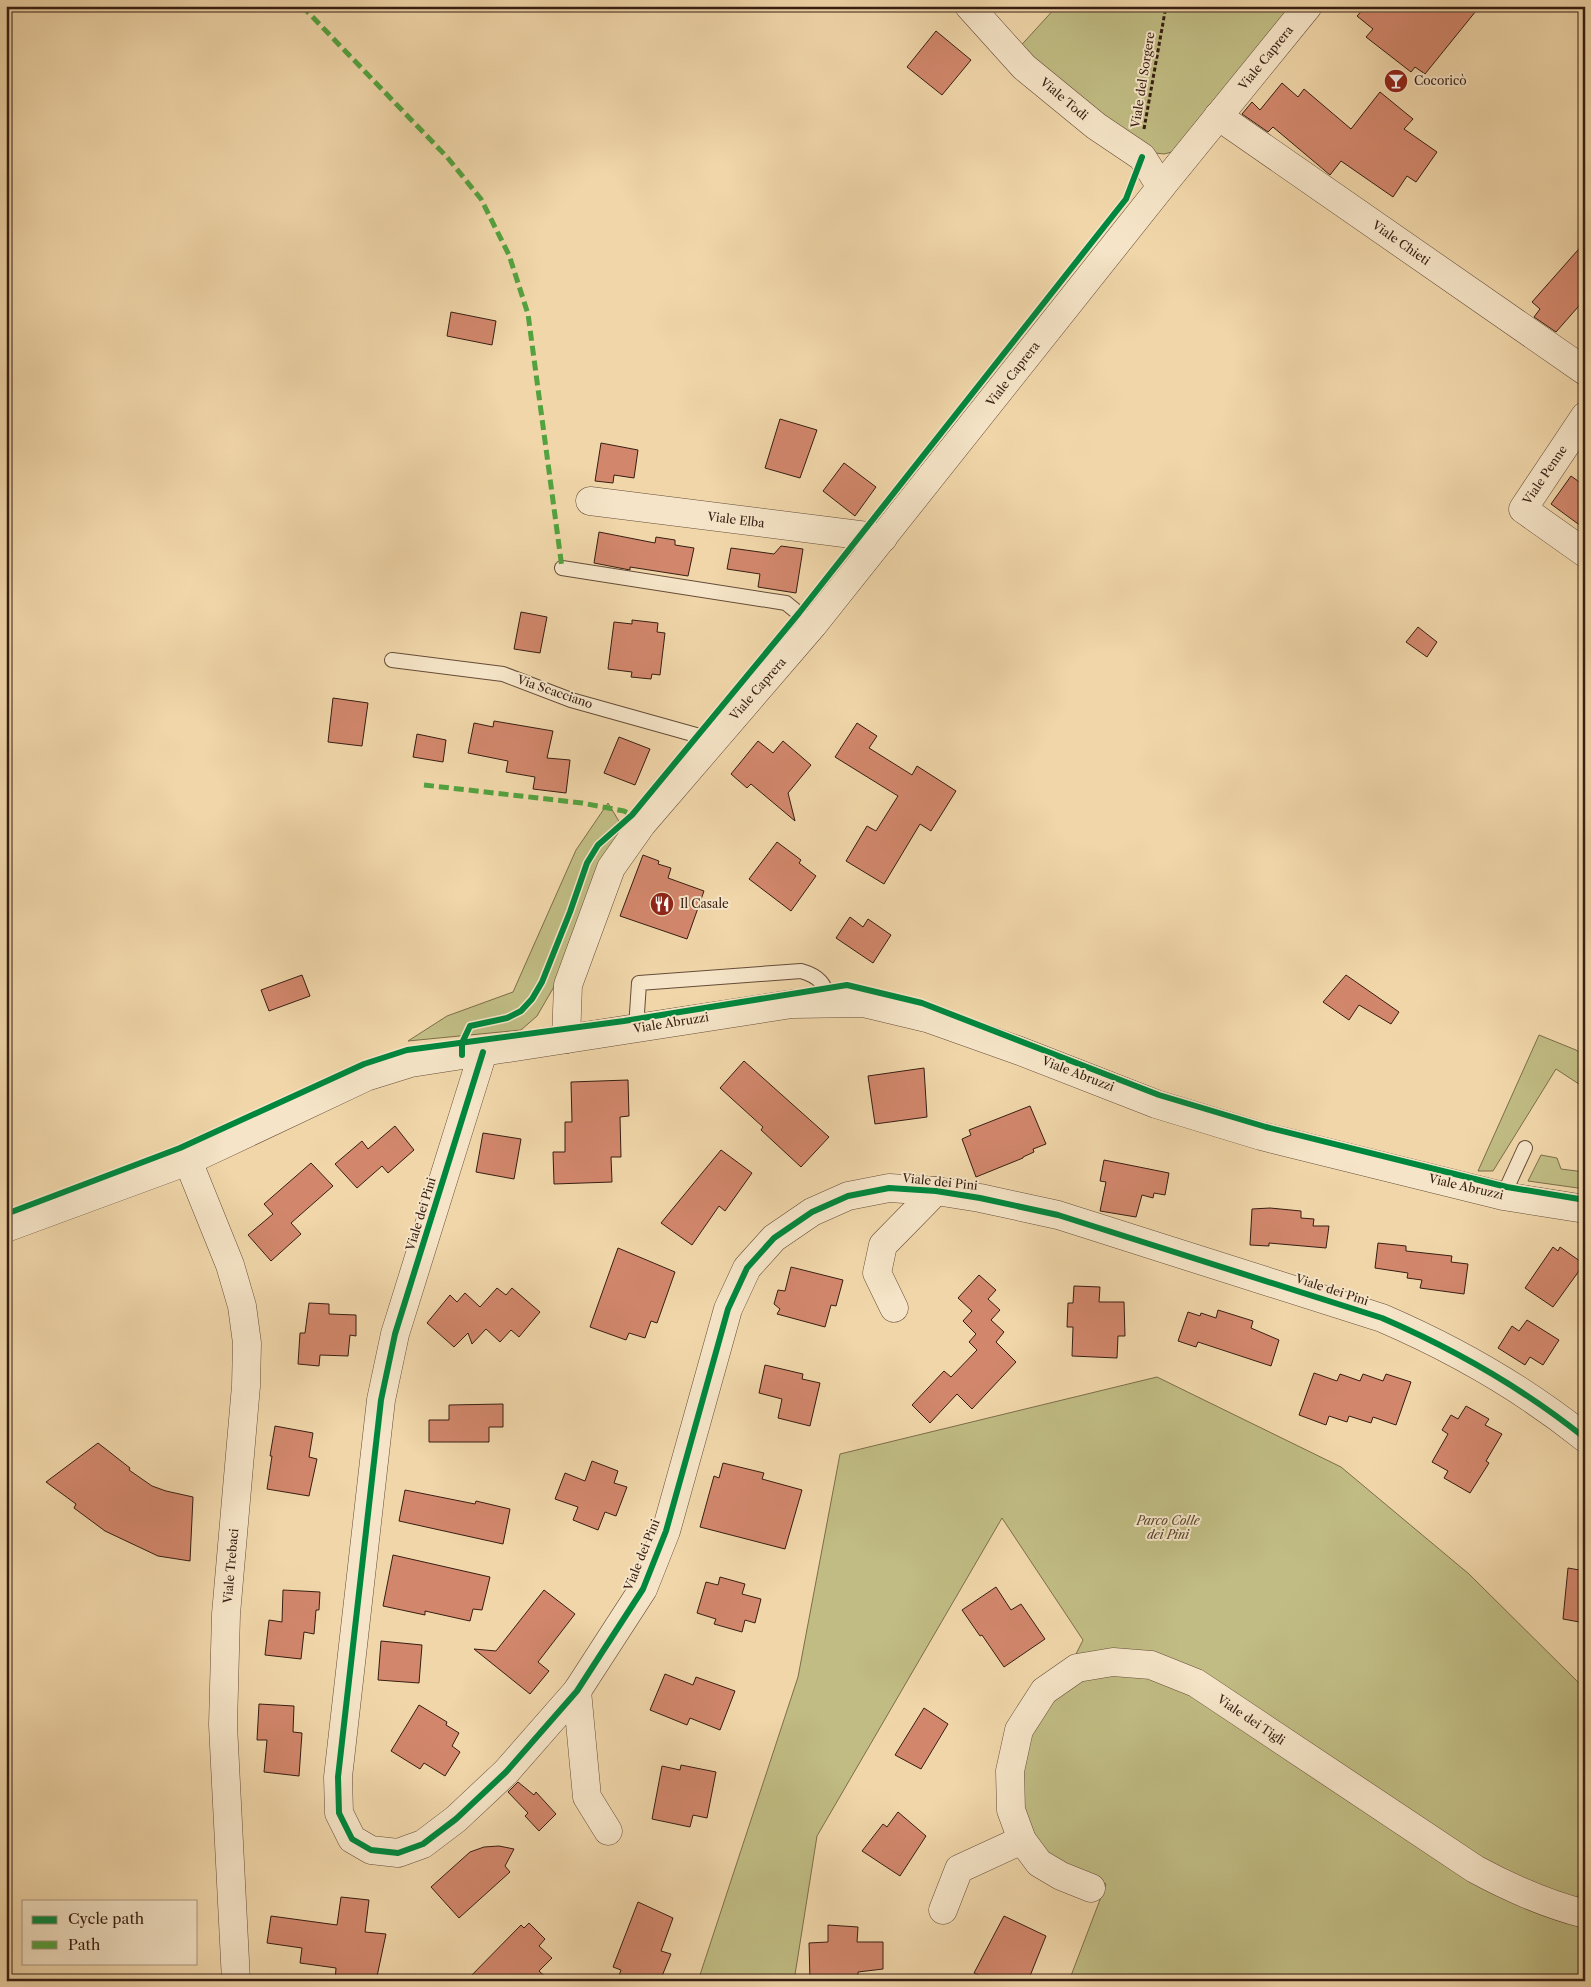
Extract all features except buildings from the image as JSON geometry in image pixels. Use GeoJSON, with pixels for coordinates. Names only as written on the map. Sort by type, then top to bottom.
{"type":"FeatureCollection","features":[{"type":"Feature","properties":{"kind":"street","name":"Viale Todi"},"geometry":{"type":"LineString","coordinates":[[969,6],[1024,67],[1096,126],[1142,157],[1161,187]]}},
{"type":"Feature","properties":{"kind":"street","name":"Viale Caprera"},"geometry":{"type":"LineString","coordinates":[[566,1039],[568,985],[611,868],[637,819],[714,740],[813,625],[1304,8]]}},
{"type":"Feature","properties":{"kind":"street","name":"Viale Chieti"},"geometry":{"type":"LineString","coordinates":[[1218,116],[1585,371]]}},
{"type":"Feature","properties":{"kind":"street","name":"Viale Penne"},"geometry":{"type":"LineString","coordinates":[[1585,416],[1523,509],[1585,552]]}},
{"type":"Feature","properties":{"kind":"street","name":"Viale Elba"},"geometry":{"type":"LineString","coordinates":[[590,501],[883,538]]}},
{"type":"Feature","properties":{"kind":"street","name":"Viale Abruzzi"},"geometry":{"type":"LineString","coordinates":[[6,1228],[188,1161],[366,1077],[411,1063],[792,1004],[863,1003],[930,1019],[1020,1051],[1156,1104],[1242,1131],[1503,1196],[1585,1209]]}},
{"type":"Feature","properties":{"kind":"street","name":"Viale dei Pini"},"geometry":{"type":"LineString","coordinates":[[483,1052],[395,1334],[381,1400],[338,1777],[340,1813],[352,1840],[371,1850],[398,1853],[423,1844],[456,1819],[506,1772],[577,1691],[643,1589],[650,1573],[666,1531],[728,1309],[747,1268],[774,1238],[812,1212],[848,1196],[889,1188],[936,1192],[980,1198],[1058,1215],[1382,1318],[1432,1340],[1482,1369],[1560,1419],[1585,1438]]}},
{"type":"Feature","properties":{"kind":"street","name":"Viale Trebaci"},"geometry":{"type":"LineString","coordinates":[[188,1161],[230,1265],[242,1306],[247,1343],[246,1386],[226,1614],[222,1725],[236,1981]]}},
{"type":"Feature","properties":{"kind":"street","name":"Viale dei Pini"},"geometry":{"type":"LineString","coordinates":[[894,1308],[877,1273],[883,1245],[936,1192]]}},
{"type":"Feature","properties":{"kind":"street","name":"Viale dei Tigli"},"geometry":{"type":"LineString","coordinates":[[1091,1888],[1061,1876],[1039,1863],[1022,1840],[1011,1810],[1010,1771],[1019,1730],[1044,1691],[1077,1668],[1113,1662],[1151,1666],[1196,1683],[1475,1869],[1514,1890],[1560,1908],[1585,1914]]}},
{"type":"Feature","properties":{"kind":"street"},"geometry":{"type":"LineString","coordinates":[[577,1691],[587,1797],[608,1831]]}},
{"type":"Feature","properties":{"kind":"street"},"geometry":{"type":"LineString","coordinates":[[943,1910],[959,1869],[1022,1840]]}},
{"type":"Feature","properties":{"kind":"lane"},"geometry":{"type":"LineString","coordinates":[[562,568],[786,603],[813,625]]}},
{"type":"Feature","properties":{"kind":"lane","name":"Via Scacciano"},"geometry":{"type":"LineString","coordinates":[[392,660],[503,674],[571,700],[714,740]]}},
{"type":"Feature","properties":{"kind":"lane"},"geometry":{"type":"LineString","coordinates":[[636,1028],[639,983],[801,971],[812,974],[822,981],[832,1004]]}},
{"type":"Feature","properties":{"kind":"lane"},"geometry":{"type":"LineString","coordinates":[[1503,1196],[1525,1148]]}},
{"type":"Feature","properties":{"kind":"green space"},"geometry":{"type":"Polygon","coordinates":[[[1057,6],[1294,6],[1172,152],[1164,154],[1155,153],[1015,52],[1057,6]]]}},
{"type":"Feature","properties":{"kind":"green space"},"geometry":{"type":"Polygon","coordinates":[[[608,803],[623,828],[555,985],[537,1016],[521,1030],[408,1041],[447,1016],[513,992],[576,850],[608,803]]]}},
{"type":"Feature","properties":{"kind":"green space"},"geometry":{"type":"Polygon","coordinates":[[[1539,1035],[1576,1050],[1585,1056],[1585,1088],[1556,1069],[1493,1171],[1478,1171],[1539,1035]]]}},
{"type":"Feature","properties":{"kind":"green space"},"geometry":{"type":"Polygon","coordinates":[[[1541,1155],[1557,1158],[1561,1169],[1585,1172],[1585,1189],[1528,1181],[1541,1155]]]}},
{"type":"Feature","properties":{"kind":"green space","name":"Parco Colle dei Pini"},"geometry":{"type":"Polygon","coordinates":[[[1157,1377],[1341,1467],[1469,1574],[1585,1689],[1585,1883],[1577,1898],[1518,1882],[1200,1676],[1073,1660],[1083,1640],[1002,1518],[817,1836],[794,1981],[698,1981],[798,1677],[840,1454],[1157,1377]]]}},
{"type":"Feature","properties":{"kind":"green space"},"geometry":{"type":"Polygon","coordinates":[[[1114,1672],[1148,1676],[1191,1693],[1585,1926],[1585,1981],[1069,1981],[1106,1884],[1046,1855],[1032,1835],[1022,1808],[1020,1772],[1028,1734],[1052,1698],[1081,1678],[1114,1672]]]}},
{"type":"Feature","properties":{"kind":"marked path"},"geometry":{"type":"LineString","coordinates":[[302,6],[447,157],[481,199],[509,255],[528,314],[562,568]]}},
{"type":"Feature","properties":{"kind":"marked path"},"geometry":{"type":"LineString","coordinates":[[424,785],[582,803],[624,811],[632,815]]}},
{"type":"Feature","properties":{"kind":"cycle path"},"geometry":{"type":"LineString","coordinates":[[462,1055],[462,1043],[470,1026],[507,1018],[521,1011],[532,999],[542,982],[587,863],[598,845],[632,815],[799,613],[1126,199],[1142,157]]}},
{"type":"Feature","properties":{"kind":"cycle path"},"geometry":{"type":"LineString","coordinates":[[6,1214],[180,1148],[364,1064],[407,1050],[624,1021],[847,985],[922,1003],[1159,1095],[1266,1127],[1507,1187],[1585,1200]]}},
{"type":"Feature","properties":{"kind":"cycle path"},"geometry":{"type":"LineString","coordinates":[[483,1052],[395,1334],[381,1400],[338,1777],[339,1813],[352,1839],[371,1850],[398,1853],[423,1844],[456,1819],[506,1772],[577,1691],[643,1589],[666,1531],[728,1309],[747,1268],[774,1238],[812,1212],[848,1196],[889,1188],[936,1191],[980,1198],[1058,1215],[1382,1318],[1436,1343],[1488,1371],[1538,1403],[1585,1438]]}},
{"type":"Feature","properties":{"kind":"place","name":"Cocoricò"},"geometry":{"type":"Point","coordinates":[1396,81]}},
{"type":"Feature","properties":{"kind":"place","name":"Il Casale"},"geometry":{"type":"Point","coordinates":[662,904]}}]}
